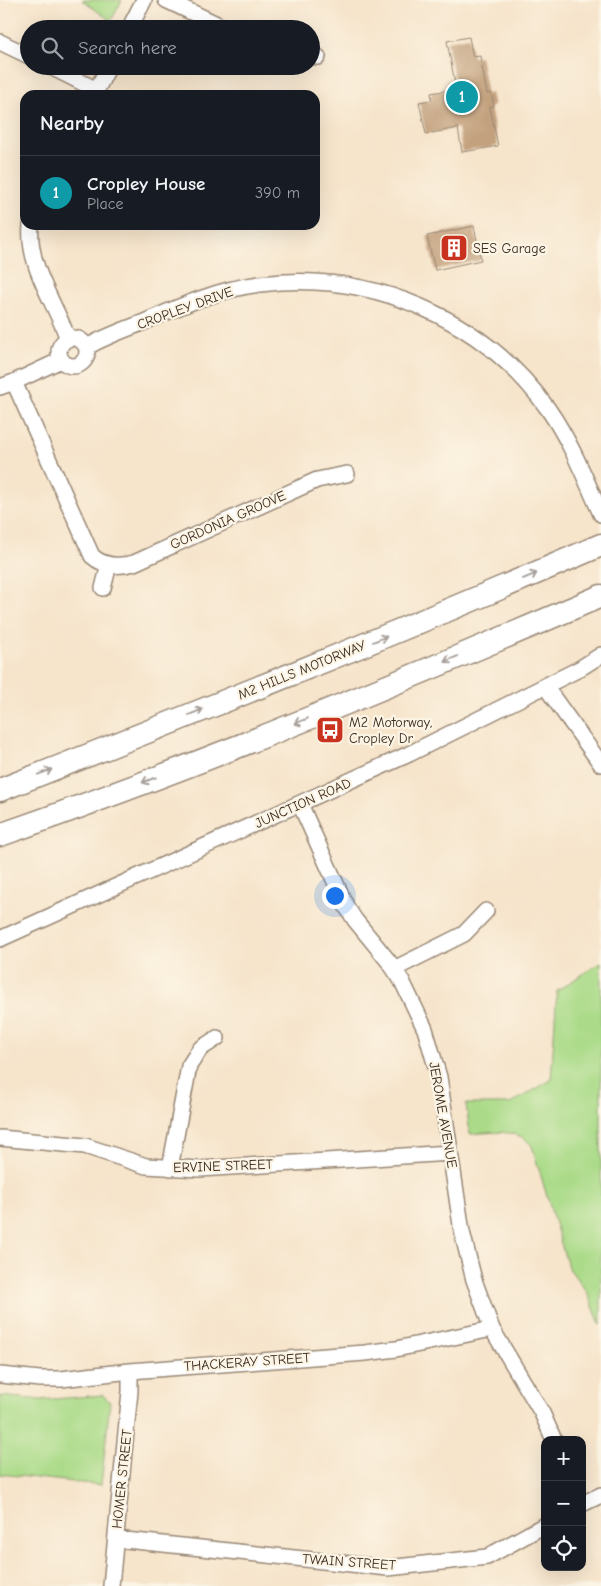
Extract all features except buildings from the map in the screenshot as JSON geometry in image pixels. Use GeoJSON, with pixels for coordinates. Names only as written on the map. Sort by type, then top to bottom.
{"type":"FeatureCollection","features":[{"type":"Feature","properties":{"kind":"highway","name":"M2 HILLS MOTORWAY"},"geometry":{"type":"LineString","coordinates":[[0,790],[459,607],[601,545]]}},
{"type":"Feature","properties":{"kind":"highway"},"geometry":{"type":"LineString","coordinates":[[0,834],[63,813],[311,717],[601,596]]}},
{"type":"Feature","properties":{"kind":"street"},"geometry":{"type":"LineString","coordinates":[[134,20],[144,0]]}},
{"type":"Feature","properties":{"kind":"street"},"geometry":{"type":"LineString","coordinates":[[166,0],[208,20]]}},
{"type":"Feature","properties":{"kind":"street"},"geometry":{"type":"LineString","coordinates":[[0,42],[20,52]]}},
{"type":"Feature","properties":{"kind":"street"},"geometry":{"type":"LineString","coordinates":[[65,75],[92,90]]}},
{"type":"Feature","properties":{"kind":"street"},"geometry":{"type":"LineString","coordinates":[[97,90],[104,75]]}},
{"type":"Feature","properties":{"kind":"street"},"geometry":{"type":"LineString","coordinates":[[31,230],[30,240],[33,256],[39,274],[68,339]]}},
{"type":"Feature","properties":{"kind":"street","name":"CROPLEY DRIVE"},"geometry":{"type":"LineString","coordinates":[[87,347],[204,298],[259,284],[312,282],[341,284],[390,295],[415,304],[458,325],[501,356],[548,410],[568,442],[601,513]]}},
{"type":"Feature","properties":{"kind":"street"},"geometry":{"type":"LineString","coordinates":[[76,338],[87,347],[87,356],[82,364],[73,366],[61,360],[60,346],[68,339],[76,338]]}},
{"type":"Feature","properties":{"kind":"street"},"geometry":{"type":"LineString","coordinates":[[61,360],[7,384],[92,556],[98,561],[109,565],[103,588]]}},
{"type":"Feature","properties":{"kind":"street","name":"GORDONIA GROOVE"},"geometry":{"type":"LineString","coordinates":[[109,565],[123,566],[134,563],[317,480],[347,474]]}},
{"type":"Feature","properties":{"kind":"street","name":"JUNCTION ROAD"},"geometry":{"type":"LineString","coordinates":[[0,939],[426,746],[579,670],[601,655]]}},
{"type":"Feature","properties":{"kind":"street"},"geometry":{"type":"LineString","coordinates":[[545,686],[601,764]]}},
{"type":"Feature","properties":{"kind":"street","name":"JEROME AVENUE"},"geometry":{"type":"LineString","coordinates":[[300,804],[348,910],[394,969],[413,1001],[430,1043],[438,1077],[467,1253],[492,1329],[542,1414],[552,1436]]}},
{"type":"Feature","properties":{"kind":"street"},"geometry":{"type":"LineString","coordinates":[[394,969],[464,934],[486,911]]}},
{"type":"Feature","properties":{"kind":"street"},"geometry":{"type":"LineString","coordinates":[[170,1168],[189,1066],[200,1049],[217,1038]]}},
{"type":"Feature","properties":{"kind":"street","name":"ERVINE STREET"},"geometry":{"type":"LineString","coordinates":[[0,1138],[85,1146],[137,1163],[170,1168],[200,1169],[450,1153]]}},
{"type":"Feature","properties":{"kind":"street","name":"THACKERAY STREET"},"geometry":{"type":"LineString","coordinates":[[0,1375],[40,1380],[373,1352],[492,1329]]}},
{"type":"Feature","properties":{"kind":"street","name":"HOMER STREET"},"geometry":{"type":"LineString","coordinates":[[111,1586],[130,1391],[130,1371]]}},
{"type":"Feature","properties":{"kind":"street"},"geometry":{"type":"LineString","coordinates":[[586,1501],[601,1495]]}},
{"type":"Feature","properties":{"kind":"street","name":"TWAIN STREET"},"geometry":{"type":"LineString","coordinates":[[116,1539],[388,1568],[487,1557],[543,1526]]}},
{"type":"Feature","properties":{"kind":"green space"},"geometry":{"type":"Polygon","coordinates":[[[82,0],[122,0],[112,20],[82,0]]]}},
{"type":"Feature","properties":{"kind":"green space"},"geometry":{"type":"Polygon","coordinates":[[[601,962],[601,1326],[587,1292],[568,1267],[532,1146],[519,1136],[504,1132],[470,1134],[466,1104],[510,1104],[551,1080],[557,991],[601,962]]]}},
{"type":"Feature","properties":{"kind":"green space"},"geometry":{"type":"Polygon","coordinates":[[[103,1395],[110,1402],[101,1485],[0,1474],[0,1396],[41,1400],[103,1395]]]}},
{"type":"Feature","properties":{"kind":"place","name":"Cropley House"},"geometry":{"type":"Point","coordinates":[462,97]}},
{"type":"Feature","properties":{"kind":"place","name":"SES Garage"},"geometry":{"type":"Point","coordinates":[454,248]}},
{"type":"Feature","properties":{"kind":"place","name":"M2 Motorway, Cropley Dr"},"geometry":{"type":"Point","coordinates":[330,730]}}]}
